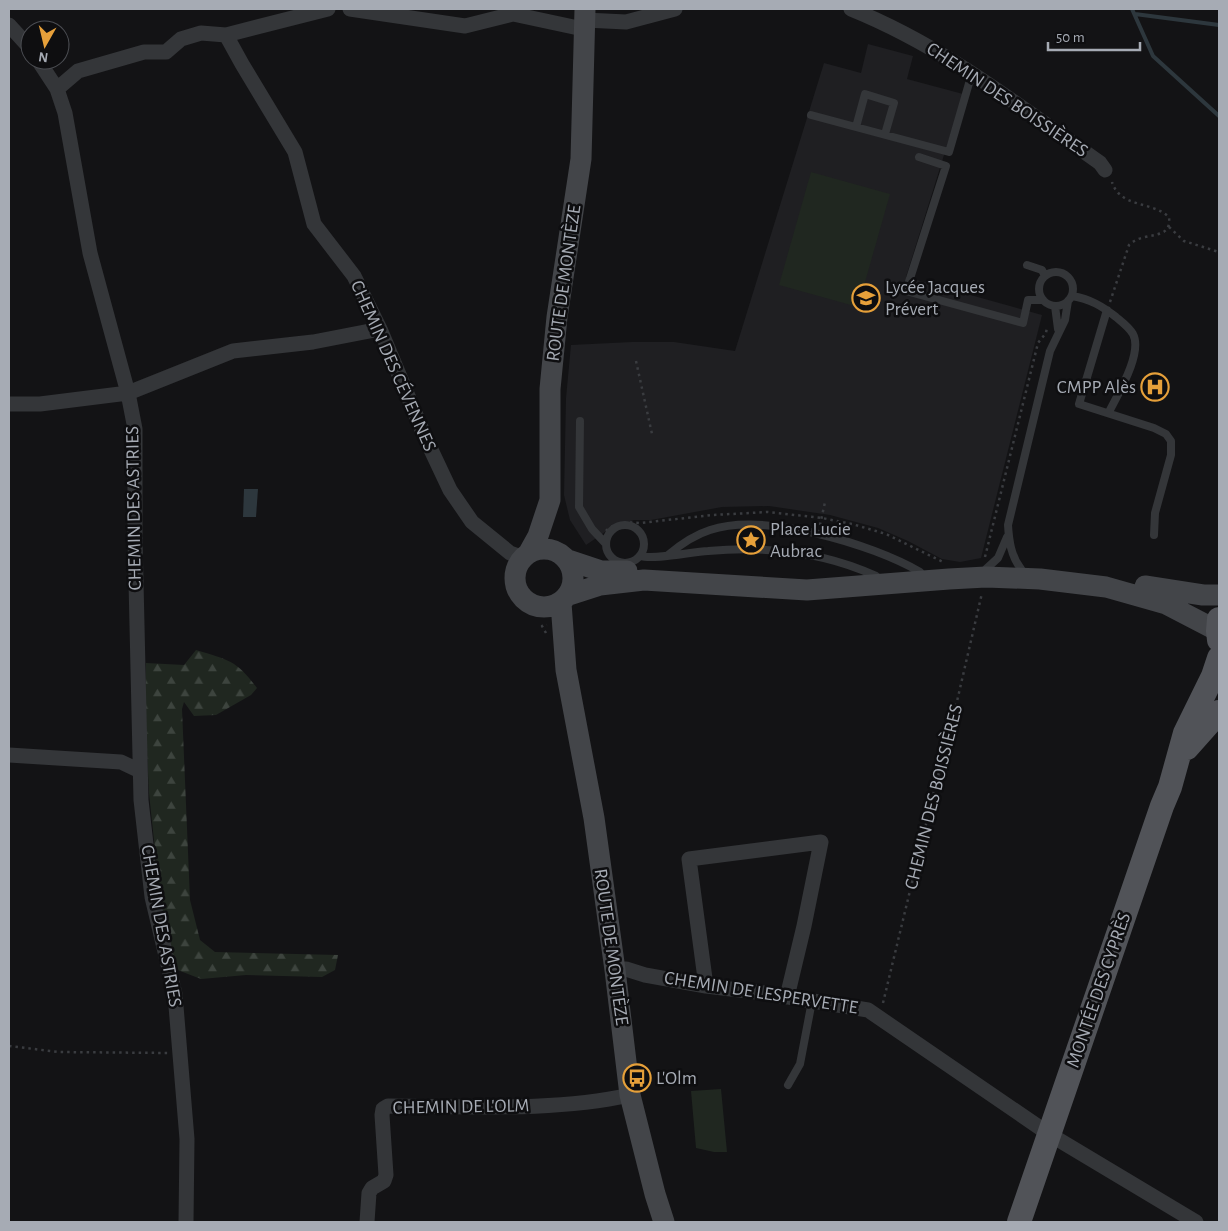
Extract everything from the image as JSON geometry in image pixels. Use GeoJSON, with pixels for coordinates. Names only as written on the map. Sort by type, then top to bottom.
{"type":"FeatureCollection","features":[{"type":"Feature","properties":{"kind":"main road","name":"MONTÉE DES CYPRÈS"},"geometry":{"type":"LineString","coordinates":[[1019,1222],[1180,757],[1185,733],[1214,676],[1219,658]]}},
{"type":"Feature","properties":{"kind":"main road","name":"MONTÉE DES CYPRÈS"},"geometry":{"type":"LineString","coordinates":[[1180,757],[1219,712]]}},
{"type":"Feature","properties":{"kind":"street"},"geometry":{"type":"LineString","coordinates":[[57,89],[78,71],[144,52],[166,52],[181,39],[201,33],[226,35],[328,9]]}},
{"type":"Feature","properties":{"kind":"street"},"geometry":{"type":"LineString","coordinates":[[350,9],[465,26],[513,14],[626,22],[675,9]]}},
{"type":"Feature","properties":{"kind":"street","name":"CHEMIN DES BOISSIÈRES"},"geometry":{"type":"LineString","coordinates":[[851,9],[927,45],[972,73],[1100,163],[1105,170]]}},
{"type":"Feature","properties":{"kind":"street","name":"ROUTE DE MONTÈZE"},"geometry":{"type":"LineString","coordinates":[[520,558],[538,536],[550,500],[550,389],[557,316],[580,159],[585,19]]}},
{"type":"Feature","properties":{"kind":"street"},"geometry":{"type":"LineString","coordinates":[[9,25],[20,37]]}},
{"type":"Feature","properties":{"kind":"street","name":"CHEMIN DES CÉVENNES"},"geometry":{"type":"LineString","coordinates":[[226,35],[295,152],[314,224],[354,276],[380,329],[450,490],[472,522],[520,558]]}},
{"type":"Feature","properties":{"kind":"street","name":"CHEMIN DES ASTRIES"},"geometry":{"type":"LineString","coordinates":[[45,70],[57,89],[65,113],[90,253],[128,393],[135,429],[135,548],[141,800],[152,897],[175,994],[187,1139],[186,1222]]}},
{"type":"Feature","properties":{"kind":"street"},"geometry":{"type":"LineString","coordinates":[[9,404],[40,404],[128,393],[233,351],[313,342],[380,329]]}},
{"type":"Feature","properties":{"kind":"street"},"geometry":{"type":"LineString","coordinates":[[550,500],[563,557],[572,568],[574,577],[573,586],[565,599]]}},
{"type":"Feature","properties":{"kind":"street"},"geometry":{"type":"LineString","coordinates":[[1219,595],[1203,595],[1107,579],[1021,569],[985,569],[920,572],[809,579],[760,579],[681,574],[609,567],[563,557],[543,549],[520,558],[515,578],[516,588],[529,604],[546,608],[600,585],[644,580],[807,590],[930,580],[985,569],[1040,579],[1106,587],[1166,604],[1219,630]]}},
{"type":"Feature","properties":{"kind":"street","name":"ROUTE DE MONTÈZE"},"geometry":{"type":"LineString","coordinates":[[565,599],[566,670],[594,818],[630,1095],[664,1222]]}},
{"type":"Feature","properties":{"kind":"street","name":"ROUTE DE MONTÈZE"},"geometry":{"type":"LineString","coordinates":[[539,607],[566,670]]}},
{"type":"Feature","properties":{"kind":"street"},"geometry":{"type":"LineString","coordinates":[[9,755],[121,762],[140,770]]}},
{"type":"Feature","properties":{"kind":"street"},"geometry":{"type":"LineString","coordinates":[[706,986],[689,859],[821,842],[787,997]]}},
{"type":"Feature","properties":{"kind":"street","name":"CHEMIN DE LESPERVETTE"},"geometry":{"type":"LineString","coordinates":[[615,970],[626,969],[645,975],[706,986],[868,1010],[1049,1134],[1196,1222]]}},
{"type":"Feature","properties":{"kind":"street","name":"CHEMIN DE L'OLM"},"geometry":{"type":"LineString","coordinates":[[366,1222],[369,1193],[372,1188],[384,1181],[386,1175],[382,1115],[383,1109],[388,1106],[536,1106],[630,1095]]}},
{"type":"Feature","properties":{"kind":"lane"},"geometry":{"type":"LineString","coordinates":[[811,115],[949,152],[972,73]]}},
{"type":"Feature","properties":{"kind":"lane"},"geometry":{"type":"LineString","coordinates":[[856,127],[865,94],[894,103],[885,134]]}},
{"type":"Feature","properties":{"kind":"lane"},"geometry":{"type":"LineString","coordinates":[[919,157],[946,166],[906,291],[1023,322],[1028,300],[1043,300]]}},
{"type":"Feature","properties":{"kind":"lane"},"geometry":{"type":"LineString","coordinates":[[1027,265],[1042,270],[1045,276]]}},
{"type":"Feature","properties":{"kind":"lane"},"geometry":{"type":"LineString","coordinates":[[1021,569],[1010,547],[1008,525],[1050,351],[1058,331],[1065,320],[1070,299],[1073,285],[1066,275],[1055,272],[1045,276],[1039,285],[1040,295],[1050,306],[1060,306],[1070,299],[1093,301],[1107,310],[1130,330],[1135,340],[1136,348],[1131,363],[1109,412]]}},
{"type":"Feature","properties":{"kind":"lane"},"geometry":{"type":"LineString","coordinates":[[1055,306],[1058,331]]}},
{"type":"Feature","properties":{"kind":"lane"},"geometry":{"type":"LineString","coordinates":[[1107,310],[1078,404],[1109,412],[1154,428],[1166,434],[1171,441],[1171,455],[1155,513],[1154,535]]}},
{"type":"Feature","properties":{"kind":"lane"},"geometry":{"type":"LineString","coordinates":[[580,421],[578,451],[579,507],[592,530],[606,544],[609,555],[609,567],[630,563],[640,556],[644,544],[643,537],[639,531],[628,525],[615,528],[610,532],[606,544]]}},
{"type":"Feature","properties":{"kind":"lane"},"geometry":{"type":"LineString","coordinates":[[668,555],[693,536],[712,529],[754,525],[780,527],[836,538],[864,546],[920,572]]}},
{"type":"Feature","properties":{"kind":"lane"},"geometry":{"type":"LineString","coordinates":[[985,569],[1002,553],[1008,532]]}},
{"type":"Feature","properties":{"kind":"lane"},"geometry":{"type":"LineString","coordinates":[[640,556],[648,558],[744,548],[784,550],[856,566],[876,576]]}},
{"type":"Feature","properties":{"kind":"lane"},"geometry":{"type":"LineString","coordinates":[[788,1085],[800,1064],[812,1001]]}},
{"type":"Feature","properties":{"kind":"path"},"geometry":{"type":"LineString","coordinates":[[1105,170],[1110,176],[1118,194],[1125,199],[1170,217],[1169,227],[1164,233],[1142,237],[1129,246],[1107,310]]}},
{"type":"Feature","properties":{"kind":"path"},"geometry":{"type":"LineString","coordinates":[[1169,227],[1173,233],[1184,241],[1219,252]]}},
{"type":"Feature","properties":{"kind":"path","name":"CHEMIN DES BOISSIÈRES"},"geometry":{"type":"LineString","coordinates":[[878,1017],[892,971],[1038,343],[1046,333],[1048,325]]}},
{"type":"Feature","properties":{"kind":"path"},"geometry":{"type":"LineString","coordinates":[[636,361],[652,434]]}},
{"type":"Feature","properties":{"kind":"path"},"geometry":{"type":"LineString","coordinates":[[9,1046],[59,1052],[180,1053]]}},
{"type":"Feature","properties":{"kind":"shaded area","name":"Lycée Jacques Prévert"},"geometry":{"type":"Polygon","coordinates":[[[868,44],[913,56],[907,79],[963,94],[906,277],[1042,315],[981,558],[960,562],[942,559],[878,528],[830,515],[769,506],[722,507],[651,520],[634,520],[614,526],[586,545],[570,520],[564,495],[566,398],[571,345],[674,342],[735,351],[824,63],[861,73],[868,44]]]}},
{"type":"Feature","properties":{"kind":"shaded area"},"geometry":{"type":"Polygon","coordinates":[[[244,489],[258,489],[256,517],[243,517],[244,489]]]}},
{"type":"Feature","properties":{"kind":"green space"},"geometry":{"type":"Polygon","coordinates":[[[811,172],[890,194],[858,307],[779,285],[811,172]]]}},
{"type":"Feature","properties":{"kind":"green space"},"geometry":{"type":"Polygon","coordinates":[[[196,650],[231,662],[257,688],[251,695],[216,715],[194,716],[184,702],[182,709],[190,900],[200,940],[215,952],[338,955],[335,970],[322,977],[246,975],[201,979],[175,969],[160,897],[149,793],[145,708],[146,663],[184,665],[196,650]]]}},
{"type":"Feature","properties":{"kind":"green space"},"geometry":{"type":"Polygon","coordinates":[[[721,1089],[727,1152],[714,1152],[696,1148],[691,1091],[721,1089]]]}},
{"type":"Feature","properties":{"kind":"waterway"},"geometry":{"type":"LineString","coordinates":[[1132,9],[1153,56],[1219,116]]}},
{"type":"Feature","properties":{"kind":"waterway"},"geometry":{"type":"LineString","coordinates":[[1135,14],[1219,25]]}},
{"type":"Feature","properties":{"kind":"place","name":"Lycée Jacques Prévert"},"geometry":{"type":"Point","coordinates":[866,298]}},
{"type":"Feature","properties":{"kind":"place","name":"CMPP Alès"},"geometry":{"type":"Point","coordinates":[1155,387]}},
{"type":"Feature","properties":{"kind":"place","name":"Place Lucie Aubrac"},"geometry":{"type":"Point","coordinates":[751,540]}},
{"type":"Feature","properties":{"kind":"place","name":"L'Olm"},"geometry":{"type":"Point","coordinates":[637,1078]}}]}
